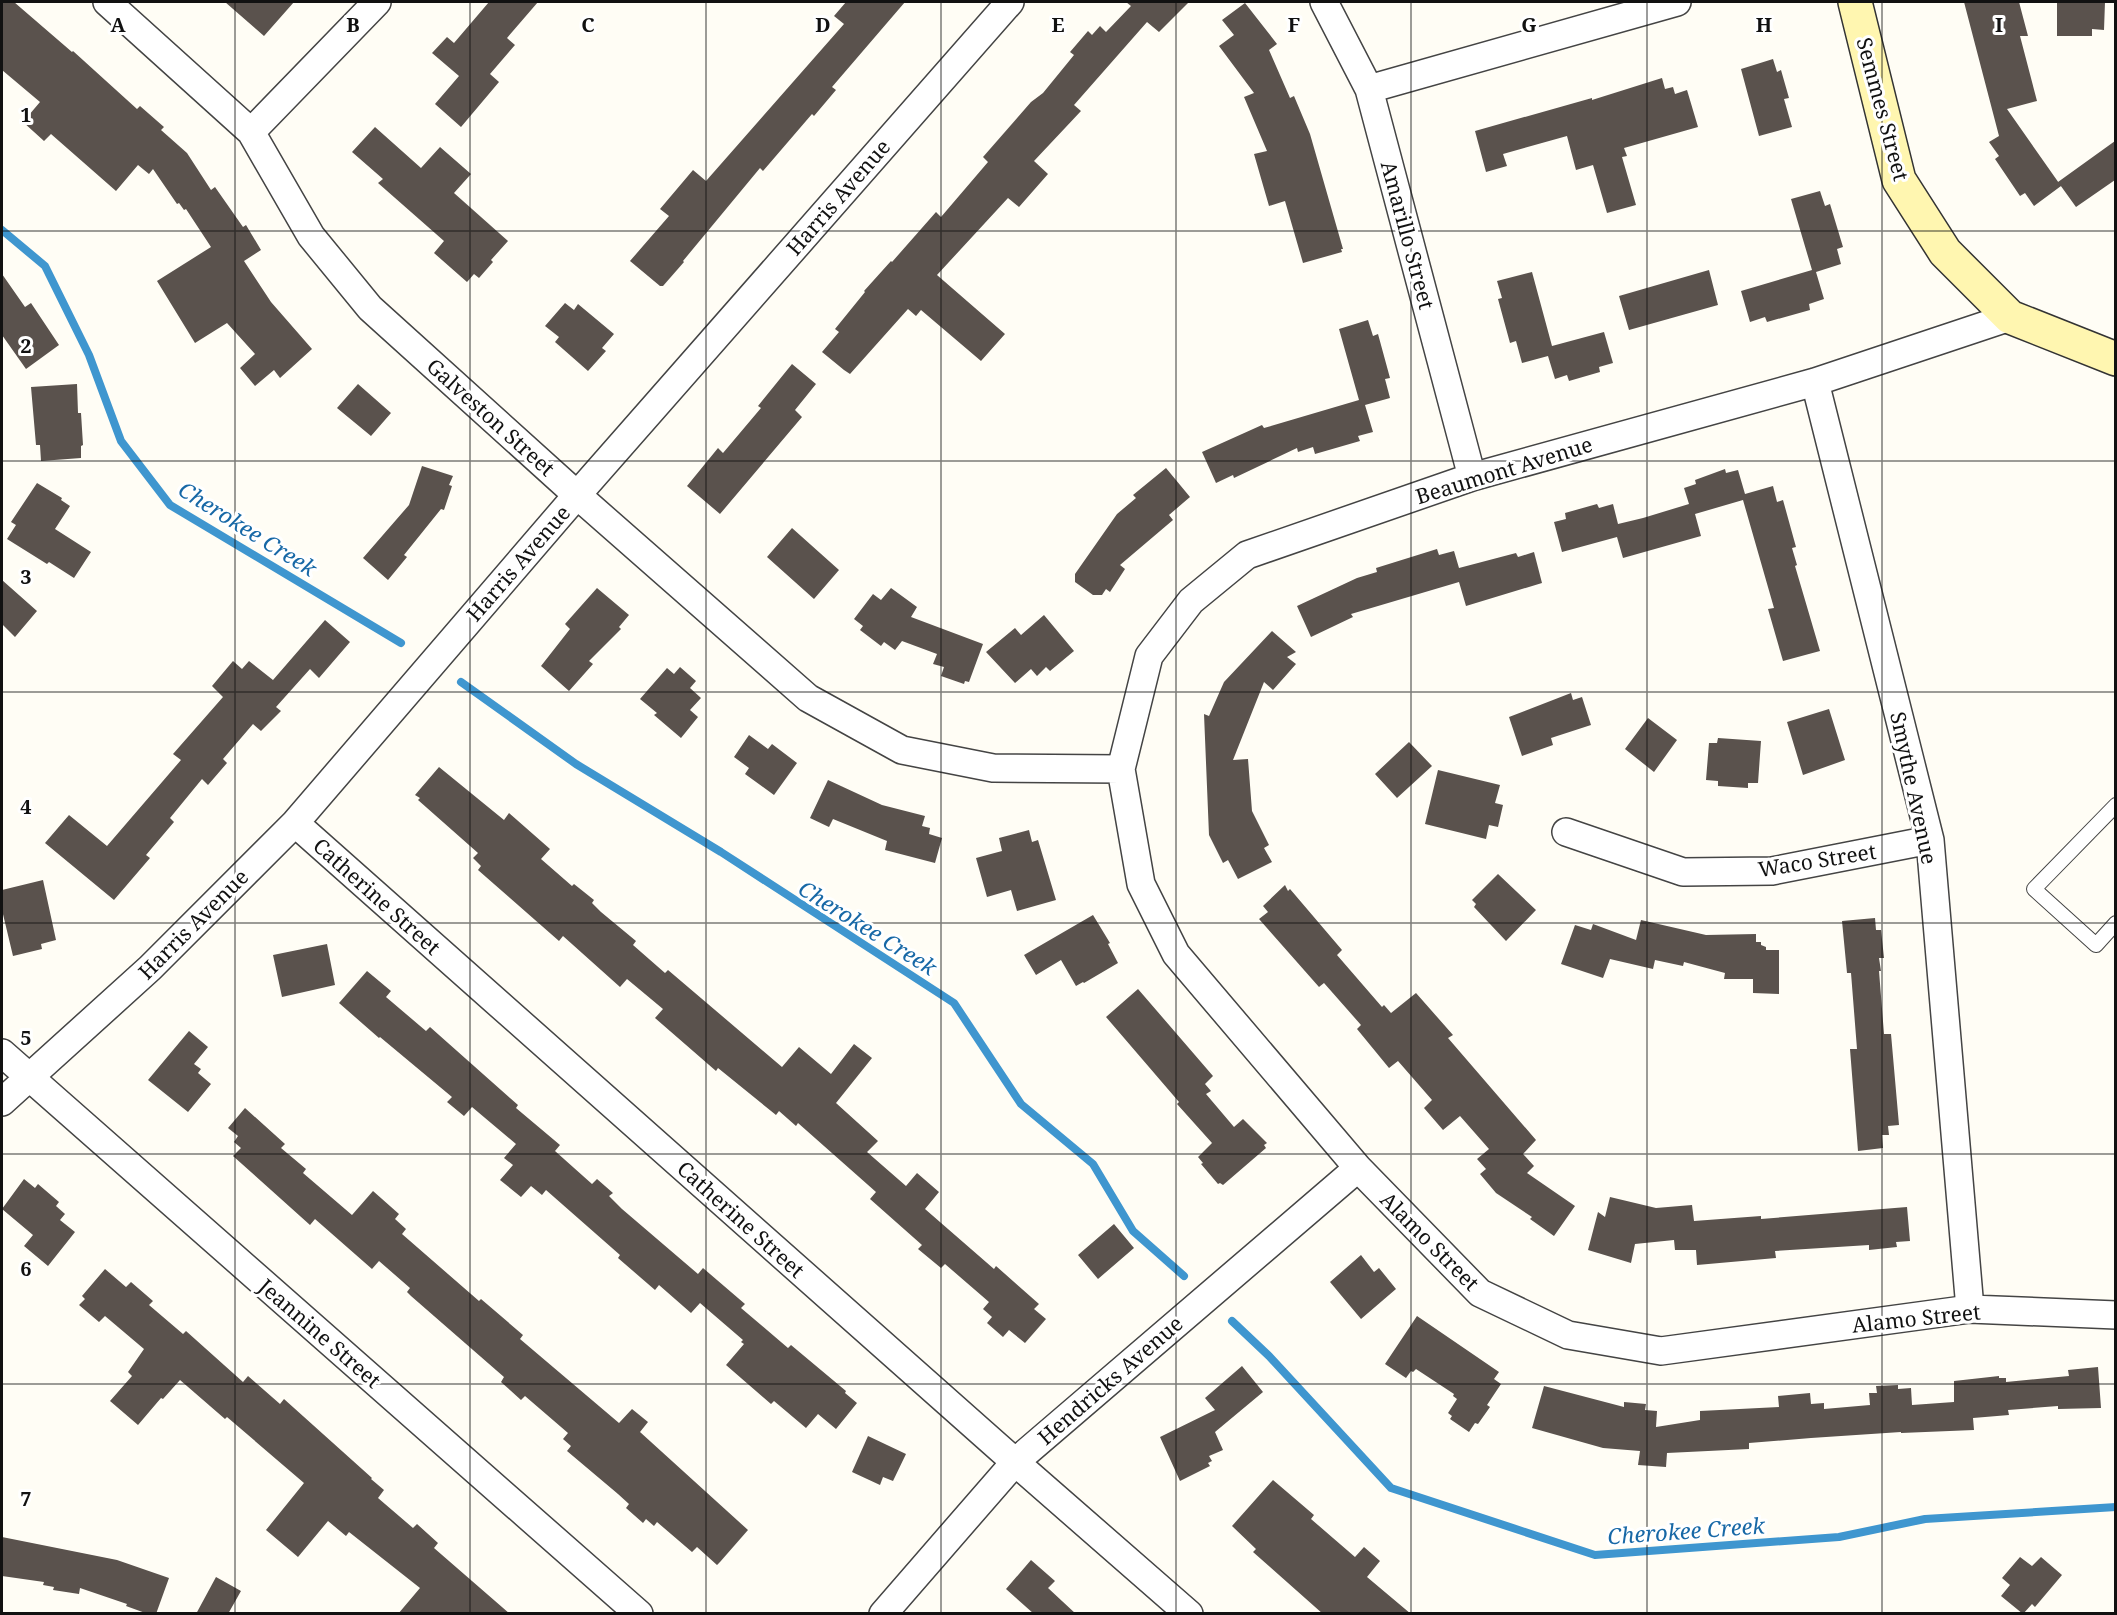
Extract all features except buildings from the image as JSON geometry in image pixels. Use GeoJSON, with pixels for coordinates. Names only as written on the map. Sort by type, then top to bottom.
{"type":"FeatureCollection","features":[{"type":"Feature","properties":{"kind":"main road","name":"Semmes Street"},"geometry":{"type":"LineString","coordinates":[[1855,2],[1899,180],[1945,252],[2010,317],[2115,359]]}},
{"type":"Feature","properties":{"kind":"street","name":"Galveston Street"},"geometry":{"type":"LineString","coordinates":[[107,2],[250,132],[311,236],[370,308],[577,495],[808,698],[902,750],[993,768],[1121,769]]}},
{"type":"Feature","properties":{"kind":"street"},"geometry":{"type":"LineString","coordinates":[[250,132],[377,2]]}},
{"type":"Feature","properties":{"kind":"street","name":"Harris Avenue"},"geometry":{"type":"LineString","coordinates":[[2,1101],[150,968],[295,823],[577,495],[1010,2]]}},
{"type":"Feature","properties":{"kind":"street","name":"Amarillo Street"},"geometry":{"type":"LineString","coordinates":[[1324,2],[1369,89],[1472,477]]}},
{"type":"Feature","properties":{"kind":"street"},"geometry":{"type":"LineString","coordinates":[[1369,89],[1677,2]]}},
{"type":"Feature","properties":{"kind":"street","name":"Beaumont Avenue"},"geometry":{"type":"LineString","coordinates":[[1121,769],[1149,656],[1191,601],[1247,555],[1472,477],[1815,382],[2010,317]]}},
{"type":"Feature","properties":{"kind":"street","name":"Smythe Avenue"},"geometry":{"type":"LineString","coordinates":[[1815,382],[1930,840],[1970,1309]]}},
{"type":"Feature","properties":{"kind":"street","name":"Alamo Street"},"geometry":{"type":"LineString","coordinates":[[1121,769],[1141,884],[1176,954],[1359,1168],[1480,1293],[1568,1335],[1661,1351],[1970,1309],[2115,1315]]}},
{"type":"Feature","properties":{"kind":"street","name":"Catherine Street"},"geometry":{"type":"LineString","coordinates":[[295,823],[1188,1614]]}},
{"type":"Feature","properties":{"kind":"street","name":"Waco Street"},"geometry":{"type":"LineString","coordinates":[[1566,832],[1683,872],[1772,871],[1930,840]]}},
{"type":"Feature","properties":{"kind":"street","name":"Jeannine Street"},"geometry":{"type":"LineString","coordinates":[[2,1053],[639,1614]]}},
{"type":"Feature","properties":{"kind":"street","name":"Hendricks Avenue"},"geometry":{"type":"LineString","coordinates":[[883,1614],[1015,1462],[1359,1168]]}},
{"type":"Feature","properties":{"kind":"lane"},"geometry":{"type":"LineString","coordinates":[[2115,805],[2034,889],[2096,945],[2115,923]]}},
{"type":"Feature","properties":{"kind":"waterway","name":"Cherokee Creek"},"geometry":{"type":"LineString","coordinates":[[2,230],[45,266],[89,355],[121,441],[170,505],[401,643]]}},
{"type":"Feature","properties":{"kind":"waterway","name":"Cherokee Creek"},"geometry":{"type":"LineString","coordinates":[[461,682],[576,764],[721,852],[954,1003],[1021,1104],[1093,1164],[1133,1231],[1184,1276]]}},
{"type":"Feature","properties":{"kind":"waterway","name":"Cherokee Creek"},"geometry":{"type":"LineString","coordinates":[[1232,1321],[1269,1356],[1391,1488],[1595,1555],[1839,1537],[1925,1519],[2116,1507]]}}]}
